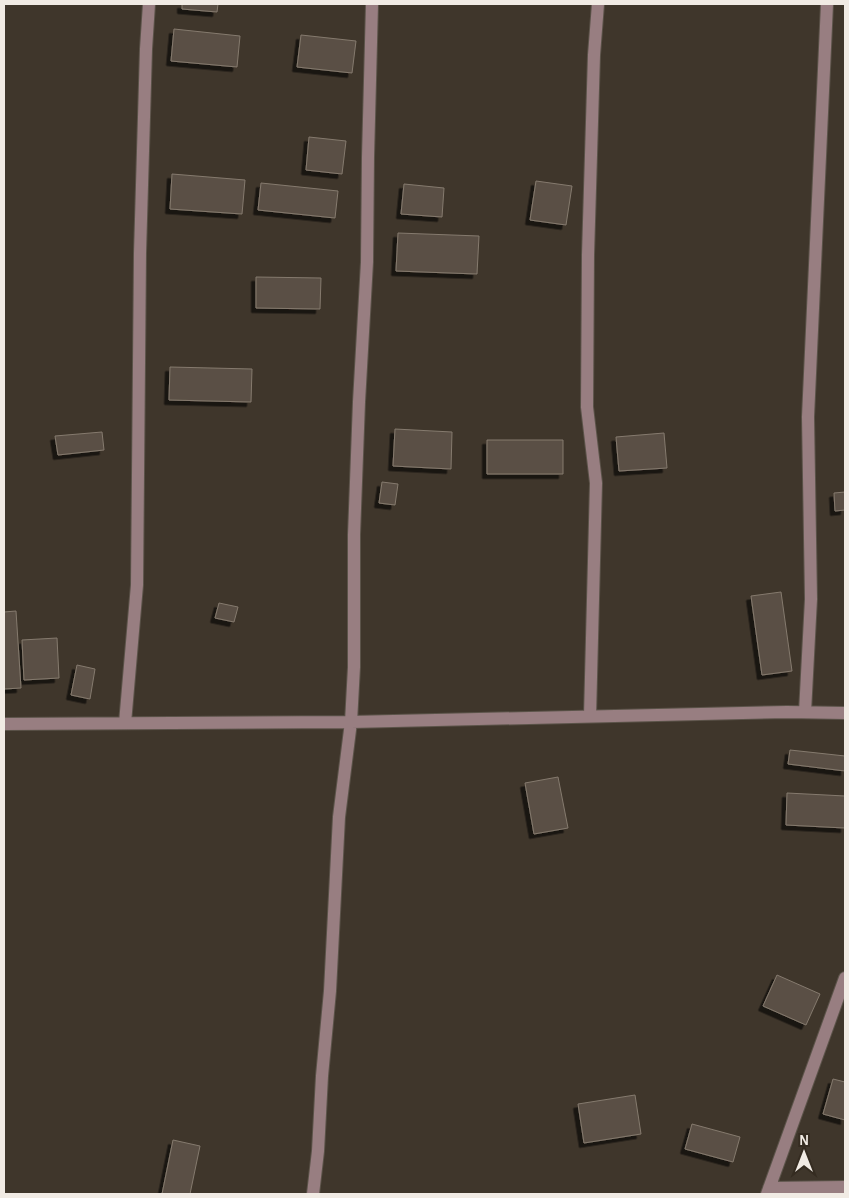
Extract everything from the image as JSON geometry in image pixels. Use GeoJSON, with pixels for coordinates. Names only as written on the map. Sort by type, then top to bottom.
{"type":"FeatureCollection","features":[{"type":"Feature","properties":{"kind":"street"},"geometry":{"type":"LineString","coordinates":[[125,723],[138,585],[140,253],[148,4]]}},
{"type":"Feature","properties":{"kind":"street"},"geometry":{"type":"LineString","coordinates":[[313,1194],[330,991],[340,817],[351,722],[354,667],[354,535],[367,262],[372,4]]}},
{"type":"Feature","properties":{"kind":"street"},"geometry":{"type":"LineString","coordinates":[[590,716],[596,483],[587,407],[588,274],[594,55],[598,4]]}},
{"type":"Feature","properties":{"kind":"street"},"geometry":{"type":"LineString","coordinates":[[804,712],[811,598],[808,417],[827,4]]}},
{"type":"Feature","properties":{"kind":"street"},"geometry":{"type":"LineString","coordinates":[[4,724],[351,722],[804,712],[845,713]]}},
{"type":"Feature","properties":{"kind":"street"},"geometry":{"type":"LineString","coordinates":[[845,978],[768,1191],[845,1187]]}},
{"type":"Feature","properties":{"kind":"building"},"geometry":{"type":"Polygon","coordinates":[[[182,4],[218,4],[217,12],[182,9],[182,4]]]}},
{"type":"Feature","properties":{"kind":"building"},"geometry":{"type":"Polygon","coordinates":[[[174,29],[240,36],[237,67],[171,61],[174,29]]]}},
{"type":"Feature","properties":{"kind":"building"},"geometry":{"type":"Polygon","coordinates":[[[301,35],[356,41],[352,73],[297,67],[301,35]]]}},
{"type":"Feature","properties":{"kind":"building"},"geometry":{"type":"Polygon","coordinates":[[[309,137],[346,141],[342,174],[306,170],[309,137]]]}},
{"type":"Feature","properties":{"kind":"building"},"geometry":{"type":"Polygon","coordinates":[[[172,174],[245,180],[242,214],[170,209],[172,174]]]}},
{"type":"Feature","properties":{"kind":"building"},"geometry":{"type":"Polygon","coordinates":[[[536,181],[572,186],[566,225],[530,220],[536,181]]]}},
{"type":"Feature","properties":{"kind":"building"},"geometry":{"type":"Polygon","coordinates":[[[261,183],[338,191],[335,218],[258,210],[261,183]]]}},
{"type":"Feature","properties":{"kind":"building"},"geometry":{"type":"Polygon","coordinates":[[[404,184],[444,188],[442,217],[401,214],[404,184]]]}},
{"type":"Feature","properties":{"kind":"building"},"geometry":{"type":"Polygon","coordinates":[[[398,233],[479,236],[477,274],[396,271],[398,233]]]}},
{"type":"Feature","properties":{"kind":"building"},"geometry":{"type":"Polygon","coordinates":[[[256,277],[321,278],[320,309],[256,308],[256,277]]]}},
{"type":"Feature","properties":{"kind":"building"},"geometry":{"type":"Polygon","coordinates":[[[170,367],[252,369],[251,402],[169,400],[170,367]]]}},
{"type":"Feature","properties":{"kind":"building"},"geometry":{"type":"Polygon","coordinates":[[[395,429],[452,432],[451,469],[393,466],[395,429]]]}},
{"type":"Feature","properties":{"kind":"building"},"geometry":{"type":"Polygon","coordinates":[[[102,432],[104,450],[58,455],[55,436],[102,432]]]}},
{"type":"Feature","properties":{"kind":"building"},"geometry":{"type":"Polygon","coordinates":[[[664,433],[667,468],[619,471],[616,437],[664,433]]]}},
{"type":"Feature","properties":{"kind":"building"},"geometry":{"type":"Polygon","coordinates":[[[487,440],[563,440],[563,474],[487,474],[487,440]]]}},
{"type":"Feature","properties":{"kind":"building"},"geometry":{"type":"Polygon","coordinates":[[[382,482],[398,484],[395,505],[379,503],[382,482]]]}},
{"type":"Feature","properties":{"kind":"building"},"geometry":{"type":"Polygon","coordinates":[[[845,492],[845,510],[835,511],[834,493],[845,492]]]}},
{"type":"Feature","properties":{"kind":"building"},"geometry":{"type":"Polygon","coordinates":[[[781,592],[792,671],[762,675],[751,596],[781,592]]]}},
{"type":"Feature","properties":{"kind":"building"},"geometry":{"type":"Polygon","coordinates":[[[219,603],[238,607],[234,622],[215,618],[219,603]]]}},
{"type":"Feature","properties":{"kind":"building"},"geometry":{"type":"Polygon","coordinates":[[[16,611],[21,688],[4,689],[4,612],[16,611]]]}},
{"type":"Feature","properties":{"kind":"building"},"geometry":{"type":"Polygon","coordinates":[[[57,638],[59,678],[24,680],[22,640],[57,638]]]}},
{"type":"Feature","properties":{"kind":"building"},"geometry":{"type":"Polygon","coordinates":[[[77,665],[95,669],[90,699],[71,695],[77,665]]]}},
{"type":"Feature","properties":{"kind":"building"},"geometry":{"type":"Polygon","coordinates":[[[790,750],[845,756],[845,771],[788,764],[790,750]]]}},
{"type":"Feature","properties":{"kind":"building"},"geometry":{"type":"Polygon","coordinates":[[[558,777],[568,828],[534,834],[525,783],[558,777]]]}},
{"type":"Feature","properties":{"kind":"building"},"geometry":{"type":"Polygon","coordinates":[[[787,793],[845,796],[845,828],[786,825],[787,793]]]}},
{"type":"Feature","properties":{"kind":"building"},"geometry":{"type":"Polygon","coordinates":[[[777,975],[820,994],[806,1025],[763,1006],[777,975]]]}},
{"type":"Feature","properties":{"kind":"building"},"geometry":{"type":"Polygon","coordinates":[[[833,1079],[845,1082],[845,1120],[823,1114],[833,1079]]]}},
{"type":"Feature","properties":{"kind":"building"},"geometry":{"type":"Polygon","coordinates":[[[635,1095],[641,1134],[584,1143],[578,1104],[635,1095]]]}},
{"type":"Feature","properties":{"kind":"building"},"geometry":{"type":"Polygon","coordinates":[[[692,1124],[740,1137],[733,1162],[685,1149],[692,1124]]]}},
{"type":"Feature","properties":{"kind":"building"},"geometry":{"type":"Polygon","coordinates":[[[173,1140],[200,1146],[190,1194],[162,1194],[173,1140]]]}}]}
